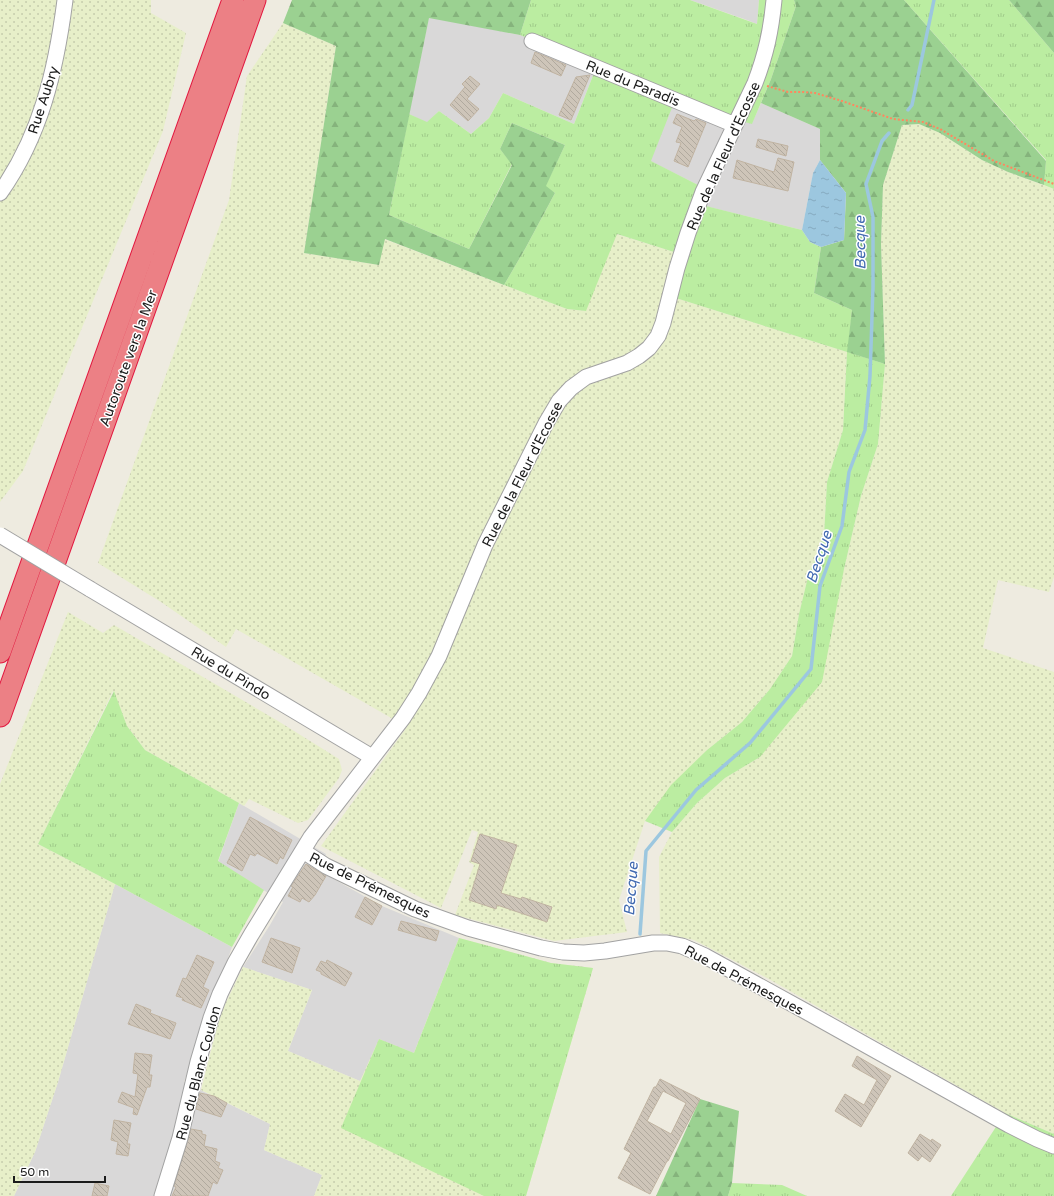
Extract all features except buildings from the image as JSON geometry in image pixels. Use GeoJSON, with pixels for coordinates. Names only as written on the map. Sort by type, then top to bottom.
{"type":"FeatureCollection","features":[{"type":"Feature","properties":{"kind":"highway"},"geometry":{"type":"LineString","coordinates":[[0,652],[233,0]]}},
{"type":"Feature","properties":{"kind":"highway","name":"Autoroute vers la Mer"},"geometry":{"type":"LineString","coordinates":[[0,716],[256,0]]}},
{"type":"Feature","properties":{"kind":"street","name":"Rue Aubry"},"geometry":{"type":"LineString","coordinates":[[0,193],[18,165],[38,122],[46,100],[55,62],[65,0]]}},
{"type":"Feature","properties":{"kind":"street","name":"Rue de la Fleur d'Ecosse"},"geometry":{"type":"LineString","coordinates":[[303,851],[311,837],[412,705],[427,680],[439,656],[485,545],[559,400],[571,388],[586,377],[627,363],[639,356],[649,348],[658,336],[696,209],[755,83],[767,47],[772,24],[774,0]]}},
{"type":"Feature","properties":{"kind":"street","name":"Rue du Paradis"},"geometry":{"type":"LineString","coordinates":[[532,41],[735,125]]}},
{"type":"Feature","properties":{"kind":"street","name":"Rue du Pindo"},"geometry":{"type":"LineString","coordinates":[[0,535],[372,757]]}},
{"type":"Feature","properties":{"kind":"street","name":"Rue de Prémesques"},"geometry":{"type":"LineString","coordinates":[[303,851],[326,866],[415,910],[462,926],[541,948],[562,952],[584,953],[653,943],[667,943],[682,946],[705,956],[1009,1125],[1054,1146]]}},
{"type":"Feature","properties":{"kind":"street","name":"Rue du Blanc Coulon"},"geometry":{"type":"LineString","coordinates":[[162,1196],[180,1138],[202,1048],[218,1000],[251,935],[303,851]]}},
{"type":"Feature","properties":{"kind":"path"},"geometry":{"type":"LineString","coordinates":[[755,83],[788,92],[815,93],[893,119],[923,122],[932,125],[994,161],[1054,184]]}},
{"type":"Feature","properties":{"kind":"shaded area"},"geometry":{"type":"Polygon","coordinates":[[[690,0],[759,0],[757,24],[747,20],[690,0]]]}},
{"type":"Feature","properties":{"kind":"shaded area"},"geometry":{"type":"Polygon","coordinates":[[[429,17],[520,35],[730,118],[752,123],[761,103],[820,129],[820,160],[813,173],[802,230],[693,203],[700,186],[650,161],[594,73],[574,124],[503,93],[489,118],[471,134],[439,111],[427,123],[409,114],[429,17]]]}},
{"type":"Feature","properties":{"kind":"shaded area"},"geometry":{"type":"Polygon","coordinates":[[[239,803],[326,854],[319,871],[382,906],[459,938],[414,1053],[360,1081],[288,1051],[312,990],[243,967],[283,902],[218,862],[239,803]]]}},
{"type":"Feature","properties":{"kind":"shaded area"},"geometry":{"type":"Polygon","coordinates":[[[115,884],[232,947],[184,1082],[270,1124],[264,1150],[322,1175],[314,1196],[14,1196],[35,1152],[58,1082],[115,884]]]}},
{"type":"Feature","properties":{"kind":"green space"},"geometry":{"type":"Polygon","coordinates":[[[0,0],[151,0],[151,13],[186,33],[163,131],[23,471],[0,502],[0,0]]]}},
{"type":"Feature","properties":{"kind":"green space"},"geometry":{"type":"Polygon","coordinates":[[[292,0],[531,0],[520,35],[429,18],[389,215],[469,249],[512,165],[500,149],[512,123],[565,145],[546,186],[555,193],[504,285],[385,239],[379,265],[304,253],[336,46],[283,23],[292,0]]]}},
{"type":"Feature","properties":{"kind":"green space"},"geometry":{"type":"Polygon","coordinates":[[[531,0],[690,0],[757,24],[759,0],[794,0],[796,6],[771,79],[752,124],[730,118],[520,35],[531,0]]]}},
{"type":"Feature","properties":{"kind":"green space"},"geometry":{"type":"Polygon","coordinates":[[[794,0],[904,0],[1046,161],[1044,185],[1008,172],[982,160],[940,133],[919,124],[902,125],[883,185],[881,244],[885,364],[847,352],[852,310],[814,293],[821,247],[844,240],[846,193],[820,160],[820,129],[761,103],[771,79],[796,6],[794,0]]]}},
{"type":"Feature","properties":{"kind":"green space"},"geometry":{"type":"Polygon","coordinates":[[[904,0],[1009,0],[1054,53],[1054,189],[1044,185],[1046,160],[904,0]]]}},
{"type":"Feature","properties":{"kind":"green space"},"geometry":{"type":"Polygon","coordinates":[[[1009,0],[1054,0],[1054,53],[1009,0]]]}},
{"type":"Feature","properties":{"kind":"green space"},"geometry":{"type":"Polygon","coordinates":[[[283,23],[336,46],[304,253],[379,265],[384,239],[567,309],[585,311],[616,234],[674,252],[663,297],[679,299],[847,352],[843,430],[827,482],[824,535],[808,577],[799,614],[792,656],[770,689],[742,722],[707,750],[645,821],[619,900],[627,932],[554,941],[455,915],[474,865],[469,862],[478,832],[472,830],[441,908],[321,846],[407,727],[236,629],[226,647],[161,602],[98,563],[229,200],[247,76],[283,23]]]}},
{"type":"Feature","properties":{"kind":"green space"},"geometry":{"type":"Polygon","coordinates":[[[594,73],[673,105],[651,161],[700,186],[694,203],[802,230],[810,242],[821,247],[814,293],[852,310],[848,352],[885,364],[878,444],[861,496],[844,569],[822,682],[760,757],[725,778],[697,803],[672,832],[645,821],[671,785],[707,750],[742,722],[770,689],[792,656],[799,614],[808,577],[824,535],[827,482],[843,430],[847,352],[679,299],[663,297],[674,252],[617,234],[586,311],[567,309],[504,285],[555,193],[545,187],[565,145],[512,123],[500,149],[512,164],[469,249],[389,215],[409,114],[427,122],[439,111],[471,134],[489,118],[503,93],[574,124],[594,73]]]}},
{"type":"Feature","properties":{"kind":"green space"},"geometry":{"type":"Polygon","coordinates":[[[919,124],[940,133],[982,160],[1008,172],[1054,189],[1054,577],[1049,592],[998,580],[983,648],[1054,672],[1054,1134],[1005,1113],[767,978],[694,940],[660,933],[659,857],[672,832],[697,803],[725,778],[760,757],[844,569],[861,496],[878,444],[885,364],[881,244],[883,185],[902,125],[919,124]]]}},
{"type":"Feature","properties":{"kind":"green space"},"geometry":{"type":"Polygon","coordinates":[[[68,612],[103,633],[114,625],[278,721],[339,759],[342,770],[339,778],[308,820],[298,823],[249,799],[244,806],[145,750],[127,726],[113,691],[38,844],[115,884],[58,1082],[35,1152],[14,1196],[0,1196],[0,784],[68,612]]]}},
{"type":"Feature","properties":{"kind":"green space"},"geometry":{"type":"Polygon","coordinates":[[[114,691],[127,726],[145,750],[239,803],[218,861],[264,890],[232,947],[38,844],[114,691]]]}},
{"type":"Feature","properties":{"kind":"green space"},"geometry":{"type":"Polygon","coordinates":[[[459,938],[551,963],[593,968],[526,1196],[314,1196],[322,1175],[264,1150],[270,1124],[201,1090],[220,1015],[243,967],[312,990],[288,1051],[360,1081],[379,1039],[414,1053],[459,938]]]}},
{"type":"Feature","properties":{"kind":"green space"},"geometry":{"type":"Polygon","coordinates":[[[459,938],[551,963],[593,968],[526,1196],[484,1196],[341,1128],[379,1039],[414,1053],[459,938]]]}},
{"type":"Feature","properties":{"kind":"green space"},"geometry":{"type":"Polygon","coordinates":[[[700,1099],[739,1111],[732,1183],[728,1196],[656,1196],[700,1099]]]}},
{"type":"Feature","properties":{"kind":"green space"},"geometry":{"type":"Polygon","coordinates":[[[1005,1113],[1054,1134],[1054,1196],[951,1196],[1005,1113]]]}},
{"type":"Feature","properties":{"kind":"green space"},"geometry":{"type":"Polygon","coordinates":[[[732,1183],[782,1185],[807,1196],[728,1196],[732,1183]]]}},
{"type":"Feature","properties":{"kind":"water"},"geometry":{"type":"Polygon","coordinates":[[[820,160],[846,193],[844,240],[821,247],[810,242],[802,230],[813,173],[820,160]]]}},
{"type":"Feature","properties":{"kind":"waterway","name":"Becque"},"geometry":{"type":"LineString","coordinates":[[908,110],[912,105],[934,0]]}},
{"type":"Feature","properties":{"kind":"waterway","name":"Becque"},"geometry":{"type":"LineString","coordinates":[[640,934],[646,851],[696,790],[750,743],[811,669],[820,586],[842,526],[849,472],[865,430],[870,376],[873,287],[873,217],[866,184],[882,141],[889,133]]}}]}
